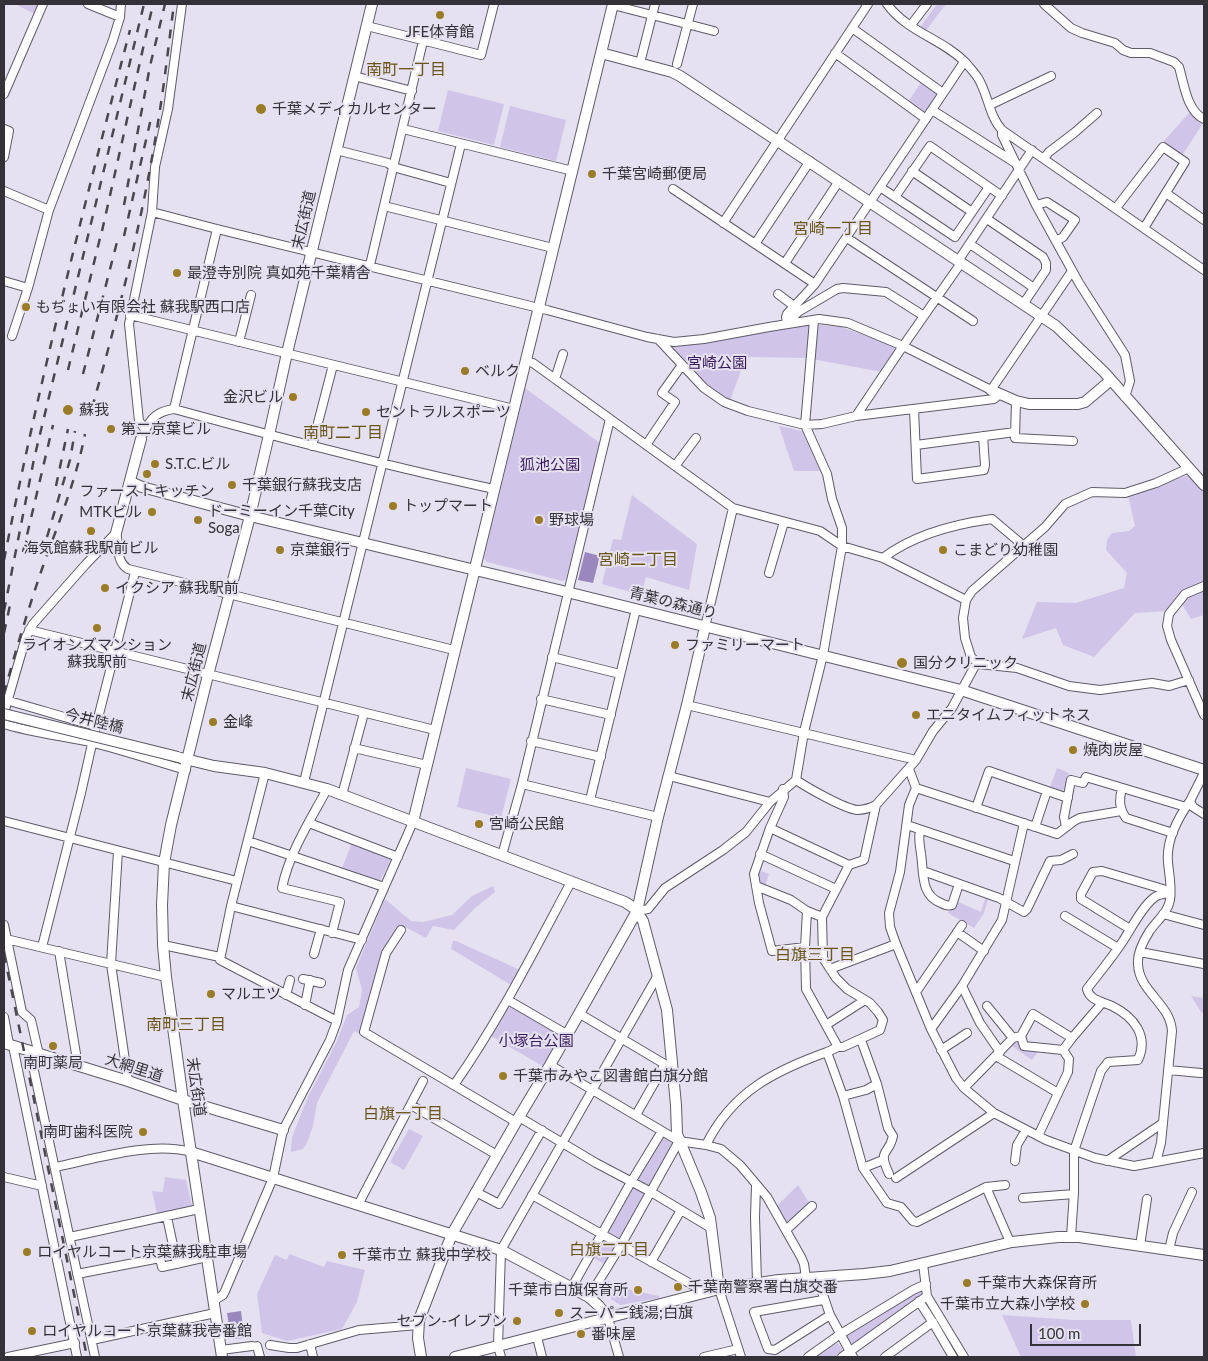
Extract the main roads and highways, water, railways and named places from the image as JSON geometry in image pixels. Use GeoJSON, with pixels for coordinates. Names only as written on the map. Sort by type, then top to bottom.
{"type":"FeatureCollection","features":[{"type":"Feature","properties":{"kind":"railway"},"geometry":{"type":"LineString","coordinates":[[4,611],[34,459],[144,4]]}},
{"type":"Feature","properties":{"kind":"railway"},"geometry":{"type":"LineString","coordinates":[[102,231],[153,4]]}},
{"type":"Feature","properties":{"kind":"railway"},"geometry":{"type":"LineString","coordinates":[[124,205],[150,66],[165,4]]}},
{"type":"Feature","properties":{"kind":"railway"},"geometry":{"type":"LineString","coordinates":[[92,408],[121,299],[146,189],[161,102],[174,4]]}},
{"type":"Feature","properties":{"kind":"railway"},"geometry":{"type":"LineString","coordinates":[[4,560],[47,360],[130,30]]}},
{"type":"Feature","properties":{"kind":"railway"},"geometry":{"type":"LineString","coordinates":[[124,236],[152,114]]}},
{"type":"Feature","properties":{"kind":"railway"},"geometry":{"type":"LineString","coordinates":[[68,370],[100,238]]}},
{"type":"Feature","properties":{"kind":"railway"},"geometry":{"type":"LineString","coordinates":[[83,374],[117,242]]}},
{"type":"Feature","properties":{"kind":"railway"},"geometry":{"type":"LineString","coordinates":[[23,552],[53,425]]}},
{"type":"Feature","properties":{"kind":"railway"},"geometry":{"type":"LineString","coordinates":[[56,486],[68,429]]}},
{"type":"Feature","properties":{"kind":"railway"},"geometry":{"type":"LineString","coordinates":[[47,537],[70,460],[75,431]]}},
{"type":"Feature","properties":{"kind":"railway"},"geometry":{"type":"LineString","coordinates":[[4,694],[42,569],[72,486],[85,434]]}},
{"type":"Feature","properties":{"kind":"railway"},"geometry":{"type":"LineString","coordinates":[[4,633],[10,605]]}},
{"type":"Feature","properties":{"kind":"railway"},"geometry":{"type":"LineString","coordinates":[[4,954],[87,1357]]}},
{"type":"Feature","properties":{"kind":"place","name":"JFE体育館"},"geometry":{"type":"Point","coordinates":[440,15]}},
{"type":"Feature","properties":{"kind":"place","name":"千葉メディカルセンター"},"geometry":{"type":"Point","coordinates":[261,109]}},
{"type":"Feature","properties":{"kind":"place","name":"千葉宮崎郵便局"},"geometry":{"type":"Point","coordinates":[592,174]}},
{"type":"Feature","properties":{"kind":"place","name":"最澄寺別院 真如苑千葉精舎"},"geometry":{"type":"Point","coordinates":[177,273]}},
{"type":"Feature","properties":{"kind":"place","name":"もぢょい有限会社 蘇我駅西口店"},"geometry":{"type":"Point","coordinates":[26,307]}},
{"type":"Feature","properties":{"kind":"place","name":"ベルク"},"geometry":{"type":"Point","coordinates":[465,371]}},
{"type":"Feature","properties":{"kind":"place","name":"金沢ビル"},"geometry":{"type":"Point","coordinates":[293,397]}},
{"type":"Feature","properties":{"kind":"place","name":"蘇我"},"geometry":{"type":"Point","coordinates":[68,410]}},
{"type":"Feature","properties":{"kind":"place","name":"セントラルスポーツ"},"geometry":{"type":"Point","coordinates":[366,412]}},
{"type":"Feature","properties":{"kind":"place","name":"第二京葉ビル"},"geometry":{"type":"Point","coordinates":[111,429]}},
{"type":"Feature","properties":{"kind":"place","name":"S.T.C.ビル"},"geometry":{"type":"Point","coordinates":[155,464]}},
{"type":"Feature","properties":{"kind":"place","name":"ファーストキッチン"},"geometry":{"type":"Point","coordinates":[147,474]}},
{"type":"Feature","properties":{"kind":"place","name":"千葉銀行蘇我支店"},"geometry":{"type":"Point","coordinates":[232,485]}},
{"type":"Feature","properties":{"kind":"place","name":"トップマート"},"geometry":{"type":"Point","coordinates":[393,506]}},
{"type":"Feature","properties":{"kind":"place","name":"MTKビル"},"geometry":{"type":"Point","coordinates":[152,512]}},
{"type":"Feature","properties":{"kind":"place","name":"ドーミーイン千葉City Soga"},"geometry":{"type":"Point","coordinates":[198,520]}},
{"type":"Feature","properties":{"kind":"place","name":"野球場"},"geometry":{"type":"Point","coordinates":[539,520]}},
{"type":"Feature","properties":{"kind":"place","name":"海気館蘇我駅前ビル"},"geometry":{"type":"Point","coordinates":[91,531]}},
{"type":"Feature","properties":{"kind":"place","name":"京葉銀行"},"geometry":{"type":"Point","coordinates":[280,550]}},
{"type":"Feature","properties":{"kind":"place","name":"こまどり幼稚園"},"geometry":{"type":"Point","coordinates":[943,550]}},
{"type":"Feature","properties":{"kind":"place","name":"イクシア 蘇我駅前"},"geometry":{"type":"Point","coordinates":[105,588]}},
{"type":"Feature","properties":{"kind":"place","name":"ライオンズマンション 蘇我駅前"},"geometry":{"type":"Point","coordinates":[97,628]}},
{"type":"Feature","properties":{"kind":"place","name":"ファミリーマート"},"geometry":{"type":"Point","coordinates":[675,645]}},
{"type":"Feature","properties":{"kind":"place","name":"国分クリニック"},"geometry":{"type":"Point","coordinates":[902,663]}},
{"type":"Feature","properties":{"kind":"place","name":"エニタイムフィットネス"},"geometry":{"type":"Point","coordinates":[916,715]}},
{"type":"Feature","properties":{"kind":"place","name":"金峰"},"geometry":{"type":"Point","coordinates":[213,722]}},
{"type":"Feature","properties":{"kind":"place","name":"焼肉炭屋"},"geometry":{"type":"Point","coordinates":[1073,750]}},
{"type":"Feature","properties":{"kind":"place","name":"宮崎公民館"},"geometry":{"type":"Point","coordinates":[479,824]}},
{"type":"Feature","properties":{"kind":"place","name":"マルエツ"},"geometry":{"type":"Point","coordinates":[211,994]}},
{"type":"Feature","properties":{"kind":"place","name":"南町薬局"},"geometry":{"type":"Point","coordinates":[53,1046]}},
{"type":"Feature","properties":{"kind":"place","name":"千葉市みやこ図書館白旗分館"},"geometry":{"type":"Point","coordinates":[503,1076]}},
{"type":"Feature","properties":{"kind":"place","name":"南町歯科医院"},"geometry":{"type":"Point","coordinates":[143,1132]}},
{"type":"Feature","properties":{"kind":"place","name":"ロイヤルコート京葉蘇我駐車場"},"geometry":{"type":"Point","coordinates":[27,1252]}},
{"type":"Feature","properties":{"kind":"place","name":"千葉市立 蘇我中学校"},"geometry":{"type":"Point","coordinates":[342,1255]}},
{"type":"Feature","properties":{"kind":"place","name":"千葉市大森保育所"},"geometry":{"type":"Point","coordinates":[967,1283]}},
{"type":"Feature","properties":{"kind":"place","name":"千葉南警察署白旗交番"},"geometry":{"type":"Point","coordinates":[678,1287]}},
{"type":"Feature","properties":{"kind":"place","name":"千葉市白旗保育所"},"geometry":{"type":"Point","coordinates":[638,1290]}},
{"type":"Feature","properties":{"kind":"place","name":"千葉市立大森小学校"},"geometry":{"type":"Point","coordinates":[1085,1304]}},
{"type":"Feature","properties":{"kind":"place","name":"スーパー銭湯;白旗"},"geometry":{"type":"Point","coordinates":[559,1313]}},
{"type":"Feature","properties":{"kind":"place","name":"セブン-イレブン"},"geometry":{"type":"Point","coordinates":[517,1321]}},
{"type":"Feature","properties":{"kind":"place","name":"ロイヤルコート京葉蘇我壱番館"},"geometry":{"type":"Point","coordinates":[32,1331]}},
{"type":"Feature","properties":{"kind":"place","name":"番味屋"},"geometry":{"type":"Point","coordinates":[581,1334]}},
{"type":"Feature","properties":{"kind":"district","name":"南町一丁目"},"geometry":{"type":"Point","coordinates":[406,70]}},
{"type":"Feature","properties":{"kind":"district","name":"宮崎一丁目"},"geometry":{"type":"Point","coordinates":[833,229]}},
{"type":"Feature","properties":{"kind":"district","name":"南町二丁目"},"geometry":{"type":"Point","coordinates":[343,433]}},
{"type":"Feature","properties":{"kind":"district","name":"宮崎二丁目"},"geometry":{"type":"Point","coordinates":[638,560]}},
{"type":"Feature","properties":{"kind":"district","name":"白旗三丁目"},"geometry":{"type":"Point","coordinates":[815,955]}},
{"type":"Feature","properties":{"kind":"district","name":"南町三丁目"},"geometry":{"type":"Point","coordinates":[186,1025]}},
{"type":"Feature","properties":{"kind":"district","name":"白旗一丁目"},"geometry":{"type":"Point","coordinates":[403,1114]}},
{"type":"Feature","properties":{"kind":"district","name":"白旗二丁目"},"geometry":{"type":"Point","coordinates":[609,1250]}},
{"type":"Feature","properties":{"kind":"park label","name":"宮崎公園"},"geometry":{"type":"Point","coordinates":[717,363]}},
{"type":"Feature","properties":{"kind":"park label","name":"狐池公園"},"geometry":{"type":"Point","coordinates":[550,465]}},
{"type":"Feature","properties":{"kind":"park label","name":"小塚台公園"},"geometry":{"type":"Point","coordinates":[536,1041]}}]}
